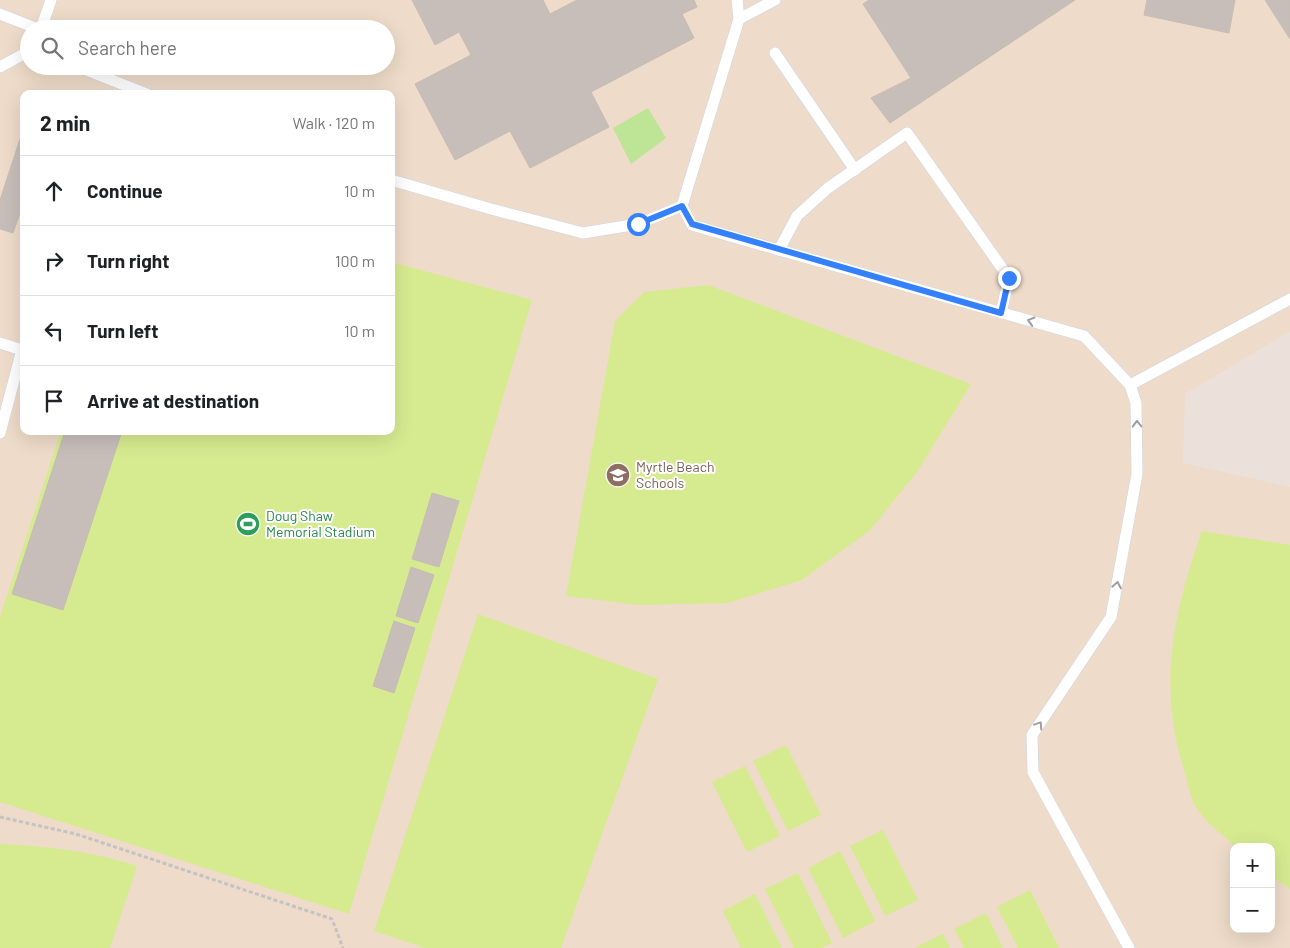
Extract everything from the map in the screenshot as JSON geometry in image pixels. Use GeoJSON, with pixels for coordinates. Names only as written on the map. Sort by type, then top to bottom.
{"type":"FeatureCollection","features":[{"type":"Feature","properties":{"kind":"lane"},"geometry":{"type":"LineString","coordinates":[[43,20],[51,0]]}},
{"type":"Feature","properties":{"kind":"lane"},"geometry":{"type":"LineString","coordinates":[[737,0],[739,19],[682,206],[692,224],[1084,336],[1130,385],[1136,402],[1137,474],[1111,617],[1032,735],[1033,772],[1129,948]]}},
{"type":"Feature","properties":{"kind":"lane"},"geometry":{"type":"LineString","coordinates":[[739,19],[775,0]]}},
{"type":"Feature","properties":{"kind":"lane"},"geometry":{"type":"LineString","coordinates":[[0,14],[20,22]]}},
{"type":"Feature","properties":{"kind":"lane"},"geometry":{"type":"LineString","coordinates":[[774,53],[855,170]]}},
{"type":"Feature","properties":{"kind":"lane"},"geometry":{"type":"LineString","coordinates":[[0,68],[20,56]]}},
{"type":"Feature","properties":{"kind":"lane"},"geometry":{"type":"LineString","coordinates":[[99,75],[138,90]]}},
{"type":"Feature","properties":{"kind":"lane"},"geometry":{"type":"LineString","coordinates":[[779,250],[797,216],[828,188],[907,133],[1009,278],[1001,313]]}},
{"type":"Feature","properties":{"kind":"lane"},"geometry":{"type":"LineString","coordinates":[[395,181],[491,210],[583,233],[638,224],[682,206]]}},
{"type":"Feature","properties":{"kind":"lane"},"geometry":{"type":"LineString","coordinates":[[1130,385],[1290,299]]}},
{"type":"Feature","properties":{"kind":"lane"},"geometry":{"type":"LineString","coordinates":[[0,342],[20,349]]}},
{"type":"Feature","properties":{"kind":"lane"},"geometry":{"type":"LineString","coordinates":[[0,434],[20,358]]}},
{"type":"Feature","properties":{"kind":"path"},"geometry":{"type":"LineString","coordinates":[[0,817],[76,834],[332,919],[343,948]]}},
{"type":"Feature","properties":{"kind":"shaded area","name":"Myrtle Beach Schools"},"geometry":{"type":"Polygon","coordinates":[[[0,0],[1290,0],[1290,331],[1185,394],[1183,463],[1290,487],[1290,948],[0,948],[0,0]]]}},
{"type":"Feature","properties":{"kind":"green space"},"geometry":{"type":"Polygon","coordinates":[[[648,108],[666,138],[631,164],[613,128],[648,108]]]}},
{"type":"Feature","properties":{"kind":"green space","name":"Doug Shaw Memorial Stadium"},"geometry":{"type":"Polygon","coordinates":[[[395,263],[532,300],[349,914],[0,802],[0,617],[60,435],[395,435],[395,263]]]}},
{"type":"Feature","properties":{"kind":"green space"},"geometry":{"type":"Polygon","coordinates":[[[708,285],[971,384],[917,472],[870,530],[802,580],[727,603],[638,605],[566,596],[615,321],[644,292],[708,285]]]}},
{"type":"Feature","properties":{"kind":"green space"},"geometry":{"type":"Polygon","coordinates":[[[1202,531],[1290,545],[1290,889],[1275,879],[1275,843],[1231,843],[1201,814],[1191,797],[1177,742],[1170,681],[1176,621],[1202,531]]]}},
{"type":"Feature","properties":{"kind":"green space"},"geometry":{"type":"Polygon","coordinates":[[[478,614],[658,679],[561,948],[425,948],[374,931],[478,614]]]}},
{"type":"Feature","properties":{"kind":"green space"},"geometry":{"type":"Polygon","coordinates":[[[786,745],[821,815],[788,831],[753,761],[786,745]]]}},
{"type":"Feature","properties":{"kind":"green space"},"geometry":{"type":"Polygon","coordinates":[[[745,766],[780,836],[747,852],[712,782],[745,766]]]}},
{"type":"Feature","properties":{"kind":"green space"},"geometry":{"type":"Polygon","coordinates":[[[883,830],[918,900],[885,916],[850,846],[883,830]]]}},
{"type":"Feature","properties":{"kind":"green space"},"geometry":{"type":"Polygon","coordinates":[[[0,844],[69,850],[137,866],[110,948],[0,948],[0,844]]]}},
{"type":"Feature","properties":{"kind":"green space"},"geometry":{"type":"Polygon","coordinates":[[[840,851],[875,921],[843,938],[808,868],[840,851]]]}},
{"type":"Feature","properties":{"kind":"green space"},"geometry":{"type":"Polygon","coordinates":[[[798,873],[832,943],[821,948],[794,948],[765,889],[798,873]]]}},
{"type":"Feature","properties":{"kind":"green space"},"geometry":{"type":"Polygon","coordinates":[[[1030,890],[1059,948],[1018,948],[997,907],[1030,890]]]}},
{"type":"Feature","properties":{"kind":"green space"},"geometry":{"type":"Polygon","coordinates":[[[755,894],[782,948],[741,948],[723,911],[755,894]]]}},
{"type":"Feature","properties":{"kind":"green space"},"geometry":{"type":"Polygon","coordinates":[[[986,913],[1003,948],[964,948],[954,929],[986,913]]]}},
{"type":"Feature","properties":{"kind":"green space"},"geometry":{"type":"Polygon","coordinates":[[[943,934],[950,948],[914,948],[943,934]]]}},
{"type":"Feature","properties":{"kind":"building"},"geometry":{"type":"Polygon","coordinates":[[[412,0],[543,0],[550,14],[577,0],[694,0],[697,7],[682,14],[694,38],[591,92],[609,127],[530,168],[510,131],[455,160],[415,84],[471,55],[459,32],[435,45],[412,0]]]}},
{"type":"Feature","properties":{"kind":"building"},"geometry":{"type":"Polygon","coordinates":[[[869,0],[1075,0],[890,123],[871,98],[911,78],[863,4],[869,0]]]}},
{"type":"Feature","properties":{"kind":"building"},"geometry":{"type":"Polygon","coordinates":[[[1147,0],[1235,0],[1229,33],[1144,15],[1147,0]]]}},
{"type":"Feature","properties":{"kind":"building"},"geometry":{"type":"Polygon","coordinates":[[[1265,0],[1290,0],[1290,39],[1265,0]]]}},
{"type":"Feature","properties":{"kind":"building"},"geometry":{"type":"Polygon","coordinates":[[[20,139],[20,213],[13,233],[0,229],[0,200],[20,139]]]}},
{"type":"Feature","properties":{"kind":"building"},"geometry":{"type":"Polygon","coordinates":[[[64,435],[121,435],[63,610],[12,594],[64,435]]]}},
{"type":"Feature","properties":{"kind":"building"},"geometry":{"type":"Polygon","coordinates":[[[432,493],[459,501],[439,567],[412,559],[432,493]]]}},
{"type":"Feature","properties":{"kind":"building"},"geometry":{"type":"Polygon","coordinates":[[[411,567],[434,575],[418,623],[396,616],[411,567]]]}},
{"type":"Feature","properties":{"kind":"building"},"geometry":{"type":"Polygon","coordinates":[[[394,621],[415,628],[394,693],[373,686],[394,621]]]}},
{"type":"Feature","properties":{"kind":"place","name":"Myrtle Beach Schools"},"geometry":{"type":"Point","coordinates":[618,475]}},
{"type":"Feature","properties":{"kind":"place","name":"Doug Shaw Memorial Stadium"},"geometry":{"type":"Point","coordinates":[248,524]}},
{"type":"Feature","properties":{"kind":"route"},"geometry":{"type":"LineString","coordinates":[[638,224],[682,206],[692,224],[1001,313],[1009,278]]}}]}
